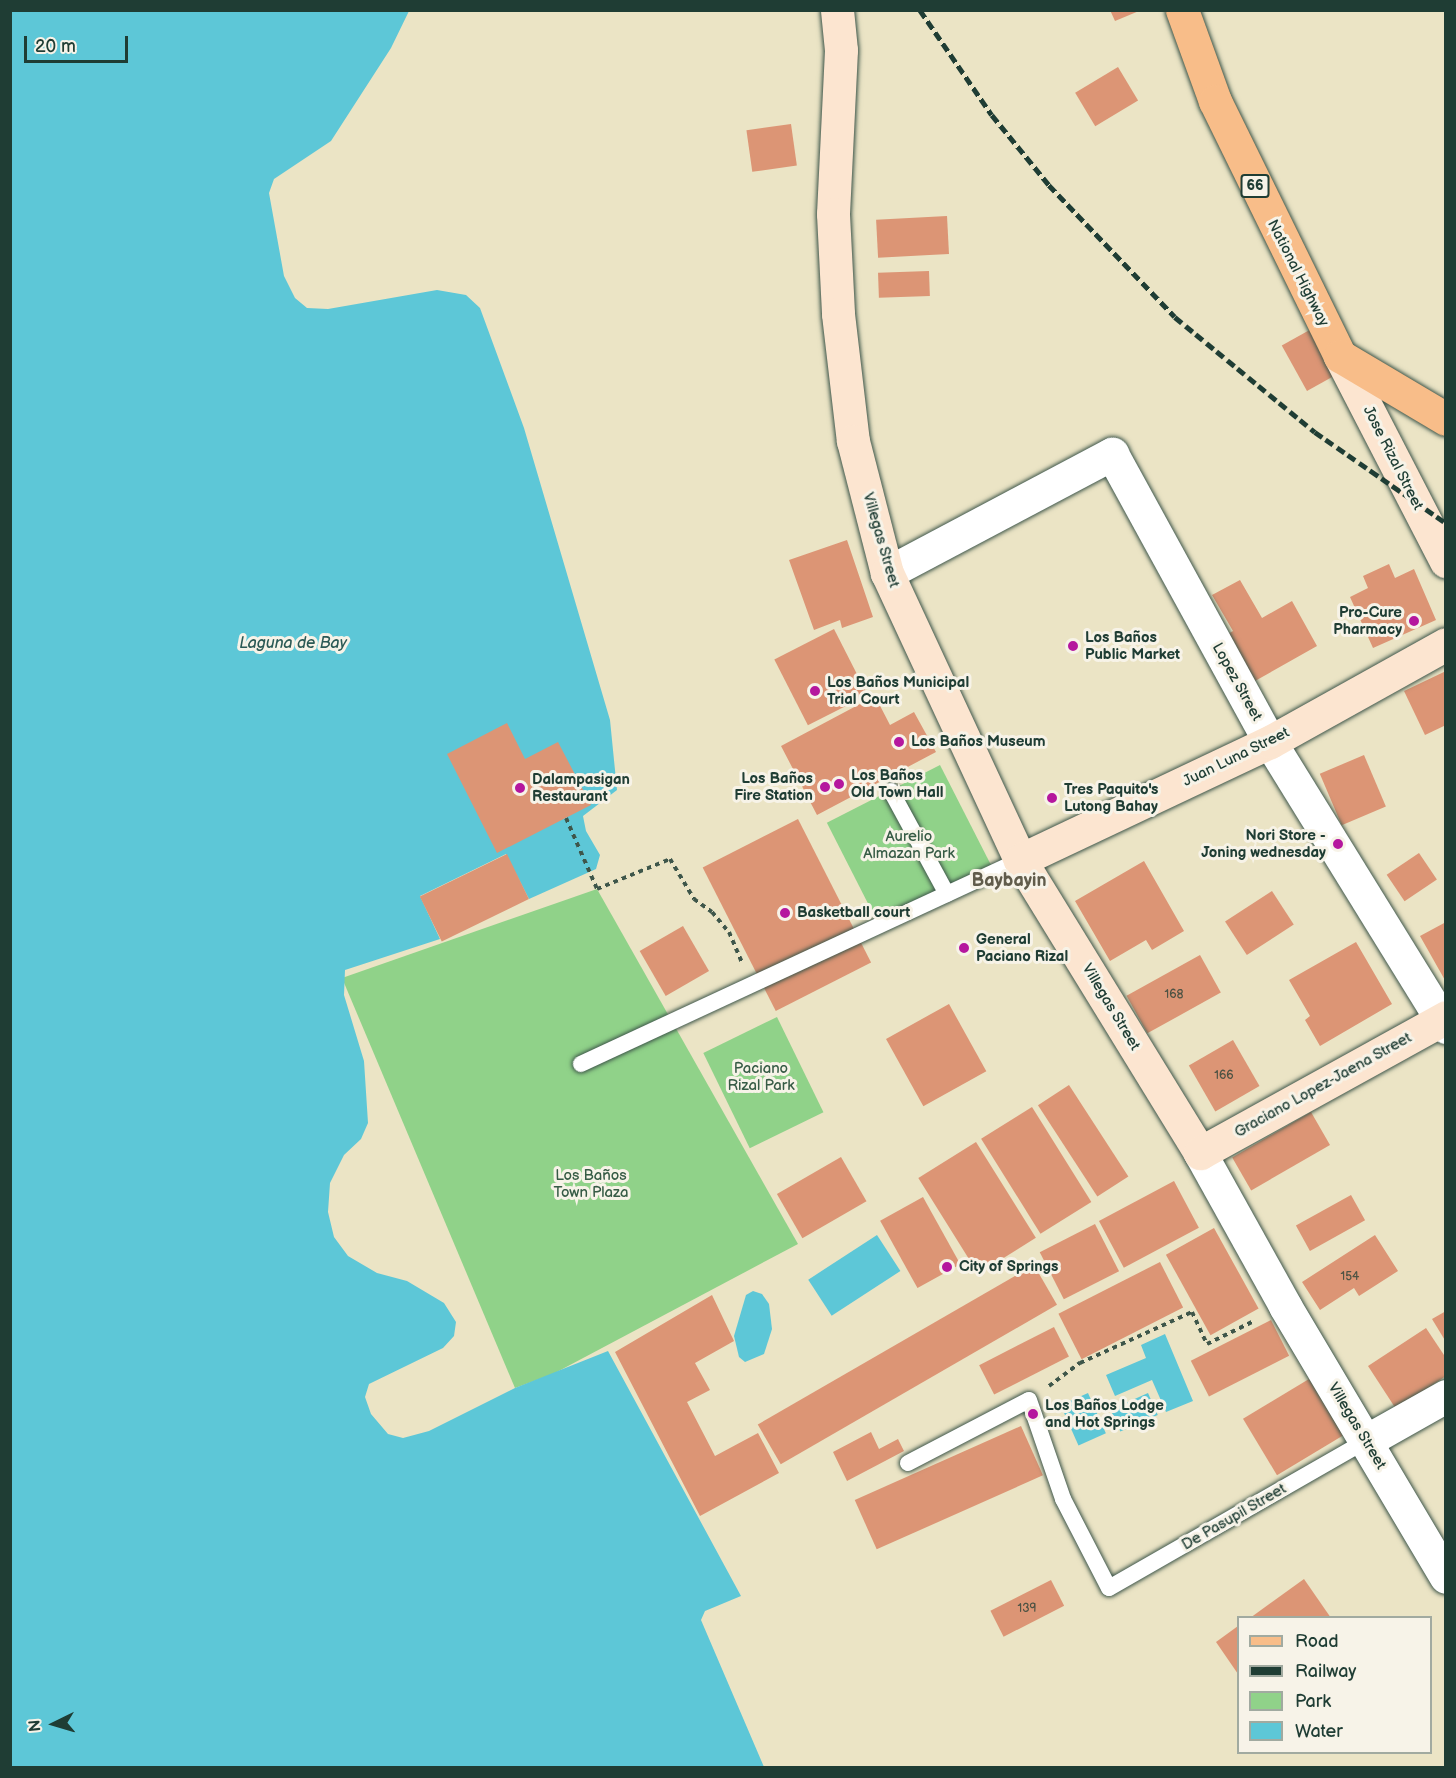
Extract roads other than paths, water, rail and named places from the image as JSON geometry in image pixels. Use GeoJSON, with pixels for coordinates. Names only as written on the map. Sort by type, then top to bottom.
{"type":"FeatureCollection","features":[{"type":"Feature","properties":{"kind":"main road","name":"National Highway"},"geometry":{"type":"LineString","coordinates":[[1182,10],[1215,101],[1340,356]]}},
{"type":"Feature","properties":{"kind":"main road"},"geometry":{"type":"LineString","coordinates":[[1340,356],[1446,419]]}},
{"type":"Feature","properties":{"kind":"street","name":"Villegas Street"},"geometry":{"type":"LineString","coordinates":[[837,10],[841,50],[834,214],[838,314],[853,441],[887,573],[1020,860],[1200,1153],[1285,1306],[1446,1577]]}},
{"type":"Feature","properties":{"kind":"street","name":"Jose Rizal Street"},"geometry":{"type":"LineString","coordinates":[[1340,356],[1446,561]]}},
{"type":"Feature","properties":{"kind":"street","name":"Lopez Street"},"geometry":{"type":"LineString","coordinates":[[887,573],[1113,454],[1270,741],[1444,1021]]}},
{"type":"Feature","properties":{"kind":"street","name":"Juan Luna Street"},"geometry":{"type":"LineString","coordinates":[[1020,860],[1270,741],[1446,644]]}},
{"type":"Feature","properties":{"kind":"street","name":"Graciano Lopez-Jaena Street"},"geometry":{"type":"LineString","coordinates":[[1200,1153],[1444,1021]]}},
{"type":"Feature","properties":{"kind":"street","name":"De Pasupil Street"},"geometry":{"type":"LineString","coordinates":[[1366,1441],[1446,1396]]}},
{"type":"Feature","properties":{"kind":"lane"},"geometry":{"type":"LineString","coordinates":[[891,791],[947,894]]}},
{"type":"Feature","properties":{"kind":"lane"},"geometry":{"type":"LineString","coordinates":[[581,1064],[1020,860]]}},
{"type":"Feature","properties":{"kind":"lane","name":"De Pasupil Street"},"geometry":{"type":"LineString","coordinates":[[909,1463],[1029,1400],[1063,1499],[1109,1588],[1366,1441]]}},
{"type":"Feature","properties":{"kind":"water","name":"Laguna de Bay"},"geometry":{"type":"Polygon","coordinates":[[[11,11],[409,11],[391,48],[331,141],[274,179],[269,193],[284,276],[295,298],[307,308],[328,309],[437,290],[466,295],[480,308],[524,428],[610,720],[617,790],[583,816],[586,831],[600,855],[596,869],[529,899],[506,854],[420,896],[440,939],[345,970],[344,995],[364,1061],[368,1123],[361,1139],[344,1155],[330,1183],[328,1212],[334,1237],[348,1256],[377,1273],[407,1281],[444,1303],[456,1322],[454,1336],[443,1348],[369,1384],[365,1397],[371,1414],[388,1434],[403,1438],[429,1431],[515,1388],[608,1351],[741,1596],[705,1611],[701,1620],[764,1767],[11,1768],[11,11]]]}},
{"type":"Feature","properties":{"kind":"water"},"geometry":{"type":"Polygon","coordinates":[[[877,1235],[900,1271],[832,1316],[808,1280],[877,1235]]]}},
{"type":"Feature","properties":{"kind":"water"},"geometry":{"type":"Polygon","coordinates":[[[753,1291],[762,1294],[769,1304],[772,1329],[764,1354],[745,1362],[739,1357],[734,1336],[746,1295],[753,1291]]]}},
{"type":"Feature","properties":{"kind":"water"},"geometry":{"type":"Polygon","coordinates":[[[1165,1334],[1193,1401],[1166,1412],[1152,1380],[1115,1396],[1106,1375],[1146,1358],[1141,1345],[1165,1334]]]}},
{"type":"Feature","properties":{"kind":"water"},"geometry":{"type":"Polygon","coordinates":[[[1088,1393],[1106,1433],[1078,1445],[1061,1405],[1088,1393]]]}},
{"type":"Feature","properties":{"kind":"water"},"geometry":{"type":"Polygon","coordinates":[[[1148,1393],[1158,1415],[1120,1432],[1111,1410],[1148,1393]]]}},
{"type":"Feature","properties":{"kind":"railway"},"geometry":{"type":"LineString","coordinates":[[920,10],[992,115],[1049,185],[1175,317],[1315,432],[1446,523]]}},
{"type":"Feature","properties":{"kind":"place","name":"Pro-Cure Pharmacy"},"geometry":{"type":"Point","coordinates":[1414,621]}},
{"type":"Feature","properties":{"kind":"place","name":"Los Baños Public Market"},"geometry":{"type":"Point","coordinates":[1073,646]}},
{"type":"Feature","properties":{"kind":"place","name":"Los Baños Municipal Trial Court"},"geometry":{"type":"Point","coordinates":[815,691]}},
{"type":"Feature","properties":{"kind":"place","name":"Los Baños Museum"},"geometry":{"type":"Point","coordinates":[899,742]}},
{"type":"Feature","properties":{"kind":"place","name":"Los Baños Old Town Hall"},"geometry":{"type":"Point","coordinates":[839,784]}},
{"type":"Feature","properties":{"kind":"place","name":"Los Baños Fire Station"},"geometry":{"type":"Point","coordinates":[825,787]}},
{"type":"Feature","properties":{"kind":"place","name":"Dalampasigan Restaurant"},"geometry":{"type":"Point","coordinates":[520,788]}},
{"type":"Feature","properties":{"kind":"place","name":"Tres Paquito's Lutong Bahay"},"geometry":{"type":"Point","coordinates":[1052,798]}},
{"type":"Feature","properties":{"kind":"place","name":"Nori Store - Joning wednesday"},"geometry":{"type":"Point","coordinates":[1338,844]}},
{"type":"Feature","properties":{"kind":"place","name":"Basketball court"},"geometry":{"type":"Point","coordinates":[785,913]}},
{"type":"Feature","properties":{"kind":"place","name":"General Paciano Rizal"},"geometry":{"type":"Point","coordinates":[964,948]}},
{"type":"Feature","properties":{"kind":"place","name":"City of Springs"},"geometry":{"type":"Point","coordinates":[947,1267]}},
{"type":"Feature","properties":{"kind":"place","name":"Los Baños Lodge and Hot Springs"},"geometry":{"type":"Point","coordinates":[1033,1414]}},
{"type":"Feature","properties":{"kind":"district","name":"Baybayin"},"geometry":{"type":"Point","coordinates":[1009,881]}},
{"type":"Feature","properties":{"kind":"park label","name":"Aurelio Almazan Park"},"geometry":{"type":"Point","coordinates":[909,844]}},
{"type":"Feature","properties":{"kind":"park label","name":"Paciano Rizal Park"},"geometry":{"type":"Point","coordinates":[761,1076]}},
{"type":"Feature","properties":{"kind":"park label","name":"Los Baños Town Plaza"},"geometry":{"type":"Point","coordinates":[591,1184]}}]}
